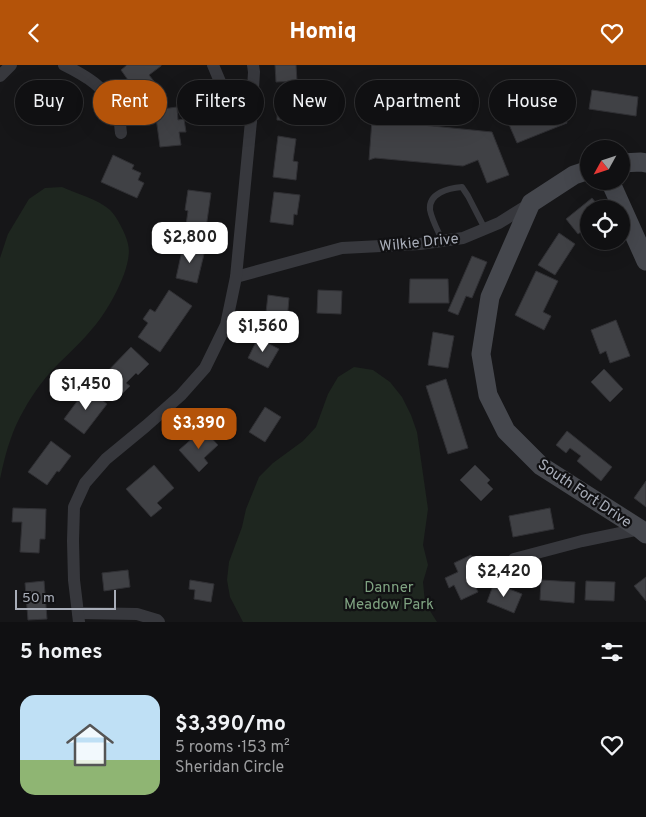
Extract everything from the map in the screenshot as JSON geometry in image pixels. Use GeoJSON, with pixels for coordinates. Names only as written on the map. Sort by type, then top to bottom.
{"type":"FeatureCollection","features":[{"type":"Feature","properties":{"kind":"street"},"geometry":{"type":"LineString","coordinates":[[0,76],[11,65]]}},
{"type":"Feature","properties":{"kind":"street"},"geometry":{"type":"LineString","coordinates":[[64,65],[88,77],[106,93],[118,111],[121,133]]}},
{"type":"Feature","properties":{"kind":"street"},"geometry":{"type":"LineString","coordinates":[[213,65],[219,80]]}},
{"type":"Feature","properties":{"kind":"street"},"geometry":{"type":"LineString","coordinates":[[253,65],[254,80]]}},
{"type":"Feature","properties":{"kind":"street"},"geometry":{"type":"LineString","coordinates":[[160,622],[137,615],[78,618],[74,580],[74,507],[85,483],[106,459],[181,395],[205,368],[226,325],[236,277],[252,125]]}},
{"type":"Feature","properties":{"kind":"street"},"geometry":{"type":"LineString","coordinates":[[630,163],[646,163]]}},
{"type":"Feature","properties":{"kind":"street","name":"Wilkie Drive"},"geometry":{"type":"LineString","coordinates":[[236,277],[342,248],[420,244],[463,238],[499,223],[580,173]]}},
{"type":"Feature","properties":{"kind":"street"},"geometry":{"type":"LineString","coordinates":[[614,190],[646,261]]}},
{"type":"Feature","properties":{"kind":"street","name":"South Fort Drive"},"geometry":{"type":"LineString","coordinates":[[531,203],[490,297],[481,353],[488,395],[506,431],[541,465],[643,532]]}},
{"type":"Feature","properties":{"kind":"street"},"geometry":{"type":"LineString","coordinates":[[514,559],[582,541],[643,532]]}},
{"type":"Feature","properties":{"kind":"lane"},"geometry":{"type":"LineString","coordinates":[[442,240],[430,211],[430,202],[436,195],[453,188],[462,187],[485,229]]}},
{"type":"Feature","properties":{"kind":"green space"},"geometry":{"type":"Polygon","coordinates":[[[62,187],[100,203],[113,213],[127,240],[129,253],[127,264],[112,301],[98,322],[46,377],[28,404],[11,438],[0,479],[0,258],[8,234],[29,199],[45,188],[62,187]]]}},
{"type":"Feature","properties":{"kind":"green space","name":"Danner Meadow Park"},"geometry":{"type":"Polygon","coordinates":[[[354,367],[373,370],[390,382],[402,397],[417,432],[428,509],[423,545],[428,565],[423,582],[425,603],[437,622],[243,622],[230,597],[227,580],[229,562],[242,527],[246,509],[259,477],[273,463],[303,441],[316,427],[328,394],[338,377],[354,367]]]}},
{"type":"Feature","properties":{"kind":"building"},"geometry":{"type":"Polygon","coordinates":[[[127,65],[161,65],[149,75],[153,80],[128,80],[121,70],[127,65]]]}},
{"type":"Feature","properties":{"kind":"building"},"geometry":{"type":"Polygon","coordinates":[[[275,65],[296,65],[297,80],[276,80],[275,65]]]}},
{"type":"Feature","properties":{"kind":"building"},"geometry":{"type":"Polygon","coordinates":[[[592,90],[638,97],[636,116],[589,109],[592,90]]]}},
{"type":"Feature","properties":{"kind":"building"},"geometry":{"type":"Polygon","coordinates":[[[177,107],[177,125],[185,125],[186,132],[179,132],[181,145],[160,147],[157,125],[167,125],[167,108],[177,107]]]}},
{"type":"Feature","properties":{"kind":"building"},"geometry":{"type":"Polygon","coordinates":[[[372,125],[422,125],[492,132],[509,175],[487,183],[478,160],[463,166],[375,158],[369,160],[372,125]]]}},
{"type":"Feature","properties":{"kind":"building"},"geometry":{"type":"Polygon","coordinates":[[[509,125],[562,125],[517,143],[509,125]]]}},
{"type":"Feature","properties":{"kind":"building"},"geometry":{"type":"Polygon","coordinates":[[[278,136],[296,139],[293,161],[298,162],[296,180],[273,177],[278,136]]]}},
{"type":"Feature","properties":{"kind":"building"},"geometry":{"type":"Polygon","coordinates":[[[113,155],[134,165],[132,169],[141,173],[138,180],[144,183],[137,198],[101,182],[113,155]]]}},
{"type":"Feature","properties":{"kind":"building"},"geometry":{"type":"Polygon","coordinates":[[[188,190],[211,193],[206,228],[186,225],[188,211],[185,210],[188,190]]]}},
{"type":"Feature","properties":{"kind":"building"},"geometry":{"type":"Polygon","coordinates":[[[274,192],[300,195],[297,215],[294,214],[293,225],[270,222],[274,192]]]}},
{"type":"Feature","properties":{"kind":"building"},"geometry":{"type":"Polygon","coordinates":[[[580,208],[580,233],[578,234],[566,219],[580,208]]]}},
{"type":"Feature","properties":{"kind":"building"},"geometry":{"type":"Polygon","coordinates":[[[559,233],[575,244],[555,275],[538,265],[559,233]]]}},
{"type":"Feature","properties":{"kind":"building"},"geometry":{"type":"Polygon","coordinates":[[[183,246],[205,250],[197,283],[176,278],[183,246]]]}},
{"type":"Feature","properties":{"kind":"building"},"geometry":{"type":"Polygon","coordinates":[[[472,256],[487,262],[472,298],[466,296],[458,315],[448,311],[472,256]]]}},
{"type":"Feature","properties":{"kind":"building"},"geometry":{"type":"Polygon","coordinates":[[[536,271],[558,281],[543,312],[551,316],[544,330],[515,315],[536,271]]]}},
{"type":"Feature","properties":{"kind":"building"},"geometry":{"type":"Polygon","coordinates":[[[410,279],[448,279],[449,303],[409,303],[410,279]]]}},
{"type":"Feature","properties":{"kind":"building"},"geometry":{"type":"Polygon","coordinates":[[[169,290],[192,306],[160,352],[138,337],[148,323],[143,319],[150,309],[155,312],[169,290]]]}},
{"type":"Feature","properties":{"kind":"building"},"geometry":{"type":"Polygon","coordinates":[[[318,290],[342,291],[341,314],[317,313],[318,290]]]}},
{"type":"Feature","properties":{"kind":"building"},"geometry":{"type":"Polygon","coordinates":[[[268,295],[289,298],[286,332],[264,330],[268,295]]]}},
{"type":"Feature","properties":{"kind":"building"},"geometry":{"type":"Polygon","coordinates":[[[616,320],[630,356],[610,363],[606,351],[600,354],[591,330],[616,320]]]}},
{"type":"Feature","properties":{"kind":"building"},"geometry":{"type":"Polygon","coordinates":[[[433,332],[454,336],[448,368],[428,365],[433,332]]]}},
{"type":"Feature","properties":{"kind":"building"},"geometry":{"type":"Polygon","coordinates":[[[258,338],[279,349],[268,368],[248,358],[258,338]]]}},
{"type":"Feature","properties":{"kind":"building"},"geometry":{"type":"Polygon","coordinates":[[[131,347],[149,364],[126,383],[130,386],[122,394],[103,376],[131,347]]]}},
{"type":"Feature","properties":{"kind":"building"},"geometry":{"type":"Polygon","coordinates":[[[604,369],[623,389],[610,402],[591,382],[604,369]]]}},
{"type":"Feature","properties":{"kind":"building"},"geometry":{"type":"Polygon","coordinates":[[[446,379],[468,448],[448,454],[426,386],[446,379]]]}},
{"type":"Feature","properties":{"kind":"building"},"geometry":{"type":"Polygon","coordinates":[[[87,388],[107,404],[84,434],[64,419],[87,388]]]}},
{"type":"Feature","properties":{"kind":"building"},"geometry":{"type":"Polygon","coordinates":[[[265,407],[281,417],[265,442],[249,432],[265,407]]]}},
{"type":"Feature","properties":{"kind":"building"},"geometry":{"type":"Polygon","coordinates":[[[203,429],[218,445],[204,458],[208,463],[199,472],[179,450],[203,429]]]}},
{"type":"Feature","properties":{"kind":"building"},"geometry":{"type":"Polygon","coordinates":[[[567,431],[612,467],[601,481],[577,461],[581,456],[570,448],[566,453],[556,445],[567,431]]]}},
{"type":"Feature","properties":{"kind":"building"},"geometry":{"type":"Polygon","coordinates":[[[51,441],[71,456],[47,485],[28,472],[51,441]]]}},
{"type":"Feature","properties":{"kind":"building"},"geometry":{"type":"Polygon","coordinates":[[[154,465],[174,488],[157,503],[162,508],[151,517],[126,489],[154,465]]]}},
{"type":"Feature","properties":{"kind":"building"},"geometry":{"type":"Polygon","coordinates":[[[475,465],[490,480],[487,483],[493,489],[481,501],[460,480],[475,465]]]}},
{"type":"Feature","properties":{"kind":"building"},"geometry":{"type":"Polygon","coordinates":[[[646,481],[646,507],[634,498],[646,481]]]}},
{"type":"Feature","properties":{"kind":"building"},"geometry":{"type":"Polygon","coordinates":[[[13,508],[46,509],[45,539],[40,539],[39,553],[20,552],[22,522],[12,522],[13,508]]]}},
{"type":"Feature","properties":{"kind":"building"},"geometry":{"type":"Polygon","coordinates":[[[550,508],[554,529],[513,537],[509,516],[550,508]]]}},
{"type":"Feature","properties":{"kind":"building"},"geometry":{"type":"Polygon","coordinates":[[[471,555],[478,569],[469,573],[478,592],[461,600],[454,585],[449,588],[445,578],[458,572],[454,563],[471,555]]]}},
{"type":"Feature","properties":{"kind":"building"},"geometry":{"type":"Polygon","coordinates":[[[128,570],[130,587],[104,591],[102,573],[128,570]]]}},
{"type":"Feature","properties":{"kind":"building"},"geometry":{"type":"Polygon","coordinates":[[[646,577],[646,601],[634,586],[646,577]]]}},
{"type":"Feature","properties":{"kind":"building"},"geometry":{"type":"Polygon","coordinates":[[[190,580],[214,584],[211,602],[194,599],[195,590],[189,589],[190,580]]]}},
{"type":"Feature","properties":{"kind":"building"},"geometry":{"type":"Polygon","coordinates":[[[541,580],[575,582],[574,603],[540,600],[541,580]]]}},
{"type":"Feature","properties":{"kind":"building"},"geometry":{"type":"Polygon","coordinates":[[[44,581],[47,619],[28,620],[25,583],[44,581]]]}},
{"type":"Feature","properties":{"kind":"building"},"geometry":{"type":"Polygon","coordinates":[[[586,581],[615,582],[614,601],[585,600],[586,581]]]}},
{"type":"Feature","properties":{"kind":"building"},"geometry":{"type":"Polygon","coordinates":[[[494,583],[522,594],[514,613],[487,602],[494,583]]]}}]}
